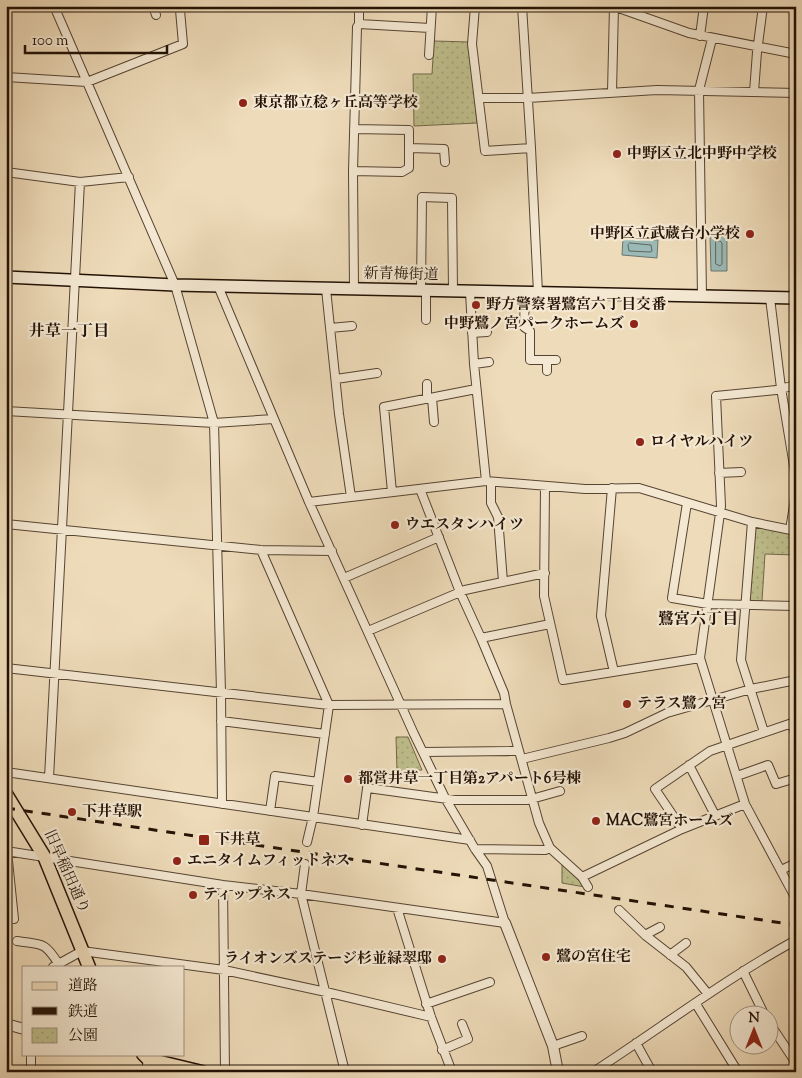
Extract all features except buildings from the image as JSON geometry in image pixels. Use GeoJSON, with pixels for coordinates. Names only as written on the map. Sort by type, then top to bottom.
{"type":"FeatureCollection","features":[{"type":"Feature","properties":{"kind":"main road","name":"新青梅街道"},"geometry":{"type":"LineString","coordinates":[[6,277],[175,285],[796,298]]}},
{"type":"Feature","properties":{"kind":"main road","name":"旧早稲田通り"},"geometry":{"type":"LineString","coordinates":[[6,794],[44,856],[89,966]]}},
{"type":"Feature","properties":{"kind":"main road"},"geometry":{"type":"LineString","coordinates":[[143,1059],[202,1072]]}},
{"type":"Feature","properties":{"kind":"street"},"geometry":{"type":"LineString","coordinates":[[54,6],[175,285],[214,423],[222,804]]}},
{"type":"Feature","properties":{"kind":"street"},"geometry":{"type":"LineString","coordinates":[[153,6],[156,14]]}},
{"type":"Feature","properties":{"kind":"street"},"geometry":{"type":"LineString","coordinates":[[354,289],[353,171],[359,6]]}},
{"type":"Feature","properties":{"kind":"street"},"geometry":{"type":"LineString","coordinates":[[429,55],[432,6]]}},
{"type":"Feature","properties":{"kind":"street"},"geometry":{"type":"LineString","coordinates":[[475,6],[472,44],[485,151],[531,148]]}},
{"type":"Feature","properties":{"kind":"street"},"geometry":{"type":"LineString","coordinates":[[522,6],[538,293]]}},
{"type":"Feature","properties":{"kind":"street"},"geometry":{"type":"LineString","coordinates":[[612,92],[613,6],[700,36],[796,54]]}},
{"type":"Feature","properties":{"kind":"street"},"geometry":{"type":"LineString","coordinates":[[640,15],[642,6]]}},
{"type":"Feature","properties":{"kind":"street"},"geometry":{"type":"LineString","coordinates":[[700,36],[704,6]]}},
{"type":"Feature","properties":{"kind":"street"},"geometry":{"type":"LineString","coordinates":[[754,92],[763,6]]}},
{"type":"Feature","properties":{"kind":"street"},"geometry":{"type":"LineString","coordinates":[[6,77],[87,82],[183,44],[180,10]]}},
{"type":"Feature","properties":{"kind":"street"},"geometry":{"type":"LineString","coordinates":[[358,24],[430,28]]}},
{"type":"Feature","properties":{"kind":"street"},"geometry":{"type":"LineString","coordinates":[[702,296],[698,90],[712,39]]}},
{"type":"Feature","properties":{"kind":"street"},"geometry":{"type":"LineString","coordinates":[[479,98],[528,98],[657,90],[796,93]]}},
{"type":"Feature","properties":{"kind":"street"},"geometry":{"type":"LineString","coordinates":[[353,171],[402,172],[409,168],[409,130],[354,129]]}},
{"type":"Feature","properties":{"kind":"street"},"geometry":{"type":"LineString","coordinates":[[409,148],[444,149],[444,162]]}},
{"type":"Feature","properties":{"kind":"street"},"geometry":{"type":"LineString","coordinates":[[6,172],[80,182],[129,177]]}},
{"type":"Feature","properties":{"kind":"street"},"geometry":{"type":"LineString","coordinates":[[49,778],[56,674],[80,182]]}},
{"type":"Feature","properties":{"kind":"street"},"geometry":{"type":"LineString","coordinates":[[426,320],[422,197],[452,198],[453,291]]}},
{"type":"Feature","properties":{"kind":"street"},"geometry":{"type":"LineString","coordinates":[[218,286],[309,502],[423,752],[445,798],[487,866],[505,923],[553,1046],[558,1072]]}},
{"type":"Feature","properties":{"kind":"street"},"geometry":{"type":"LineString","coordinates":[[326,288],[351,497]]}},
{"type":"Feature","properties":{"kind":"street"},"geometry":{"type":"LineString","coordinates":[[470,292],[476,389],[491,503],[498,517],[503,582]]}},
{"type":"Feature","properties":{"kind":"street"},"geometry":{"type":"LineString","coordinates":[[525,292],[524,326],[530,331],[530,360],[551,360],[547,371]]}},
{"type":"Feature","properties":{"kind":"street"},"geometry":{"type":"LineString","coordinates":[[309,502],[488,481],[584,489],[639,488],[719,513],[793,531],[795,472],[781,388],[770,298]]}},
{"type":"Feature","properties":{"kind":"street"},"geometry":{"type":"LineString","coordinates":[[330,328],[352,326]]}},
{"type":"Feature","properties":{"kind":"street"},"geometry":{"type":"LineString","coordinates":[[528,329],[539,328]]}},
{"type":"Feature","properties":{"kind":"street"},"geometry":{"type":"LineString","coordinates":[[472,333],[487,332]]}},
{"type":"Feature","properties":{"kind":"street"},"geometry":{"type":"LineString","coordinates":[[474,364],[489,362]]}},
{"type":"Feature","properties":{"kind":"street"},"geometry":{"type":"LineString","coordinates":[[336,379],[377,373]]}},
{"type":"Feature","properties":{"kind":"street"},"geometry":{"type":"LineString","coordinates":[[427,384],[434,422]]}},
{"type":"Feature","properties":{"kind":"street"},"geometry":{"type":"LineString","coordinates":[[796,385],[776,390],[716,396],[721,506],[700,658],[745,804],[796,899]]}},
{"type":"Feature","properties":{"kind":"street"},"geometry":{"type":"LineString","coordinates":[[392,492],[384,407],[476,389]]}},
{"type":"Feature","properties":{"kind":"street"},"geometry":{"type":"LineString","coordinates":[[6,411],[214,423],[273,419]]}},
{"type":"Feature","properties":{"kind":"street"},"geometry":{"type":"LineString","coordinates":[[719,473],[741,472]]}},
{"type":"Feature","properties":{"kind":"street"},"geometry":{"type":"LineString","coordinates":[[545,486],[544,596],[563,680],[700,658]]}},
{"type":"Feature","properties":{"kind":"street"},"geometry":{"type":"LineString","coordinates":[[612,488],[601,616],[614,672]]}},
{"type":"Feature","properties":{"kind":"street"},"geometry":{"type":"LineString","coordinates":[[420,490],[460,592],[482,638],[504,694],[539,823],[550,848],[582,877],[588,887]]}},
{"type":"Feature","properties":{"kind":"street"},"geometry":{"type":"LineString","coordinates":[[688,503],[672,598],[708,604],[796,606]]}},
{"type":"Feature","properties":{"kind":"street"},"geometry":{"type":"LineString","coordinates":[[752,522],[741,660],[764,732]]}},
{"type":"Feature","properties":{"kind":"street"},"geometry":{"type":"LineString","coordinates":[[6,524],[261,550],[332,551]]}},
{"type":"Feature","properties":{"kind":"street"},"geometry":{"type":"LineString","coordinates":[[344,578],[439,537]]}},
{"type":"Feature","properties":{"kind":"street"},"geometry":{"type":"LineString","coordinates":[[261,550],[329,705],[313,817],[307,842]]}},
{"type":"Feature","properties":{"kind":"street"},"geometry":{"type":"LineString","coordinates":[[368,631],[460,592],[545,573]]}},
{"type":"Feature","properties":{"kind":"street"},"geometry":{"type":"LineString","coordinates":[[482,638],[550,624]]}},
{"type":"Feature","properties":{"kind":"street"},"geometry":{"type":"LineString","coordinates":[[6,668],[329,705],[506,704]]}},
{"type":"Feature","properties":{"kind":"street"},"geometry":{"type":"LineString","coordinates":[[423,752],[521,755],[608,738],[625,733],[667,713],[751,689],[796,680]]}},
{"type":"Feature","properties":{"kind":"street"},"geometry":{"type":"LineString","coordinates":[[221,721],[325,734]]}},
{"type":"Feature","properties":{"kind":"street"},"geometry":{"type":"LineString","coordinates":[[682,829],[655,789],[710,751],[792,723],[796,736]]}},
{"type":"Feature","properties":{"kind":"street"},"geometry":{"type":"LineString","coordinates":[[689,765],[715,815]]}},
{"type":"Feature","properties":{"kind":"street"},"geometry":{"type":"LineString","coordinates":[[737,776],[768,765],[776,784],[796,778]]}},
{"type":"Feature","properties":{"kind":"street"},"geometry":{"type":"LineString","coordinates":[[6,772],[470,840]]}},
{"type":"Feature","properties":{"kind":"street"},"geometry":{"type":"LineString","coordinates":[[362,825],[369,774]]}},
{"type":"Feature","properties":{"kind":"street"},"geometry":{"type":"LineString","coordinates":[[270,811],[275,776],[318,782]]}},
{"type":"Feature","properties":{"kind":"street"},"geometry":{"type":"LineString","coordinates":[[368,788],[455,800],[532,800],[560,791]]}},
{"type":"Feature","properties":{"kind":"street"},"geometry":{"type":"LineString","coordinates":[[582,877],[682,829],[745,804]]}},
{"type":"Feature","properties":{"kind":"street"},"geometry":{"type":"LineString","coordinates":[[475,849],[545,850],[550,848]]}},
{"type":"Feature","properties":{"kind":"street"},"geometry":{"type":"LineString","coordinates":[[14,919],[6,851],[223,885],[505,923]]}},
{"type":"Feature","properties":{"kind":"street"},"geometry":{"type":"LineString","coordinates":[[781,870],[796,863]]}},
{"type":"Feature","properties":{"kind":"street"},"geometry":{"type":"LineString","coordinates":[[304,864],[301,894],[346,1072]]}},
{"type":"Feature","properties":{"kind":"street"},"geometry":{"type":"LineString","coordinates":[[223,885],[225,1072]]}},
{"type":"Feature","properties":{"kind":"street"},"geometry":{"type":"LineString","coordinates":[[397,908],[426,1004],[452,1072]]}},
{"type":"Feature","properties":{"kind":"street"},"geometry":{"type":"LineString","coordinates":[[619,910],[645,935],[686,967],[708,994]]}},
{"type":"Feature","properties":{"kind":"street"},"geometry":{"type":"LineString","coordinates":[[645,935],[660,927]]}},
{"type":"Feature","properties":{"kind":"street"},"geometry":{"type":"LineString","coordinates":[[594,1072],[708,994],[796,940]]}},
{"type":"Feature","properties":{"kind":"street"},"geometry":{"type":"LineString","coordinates":[[17,941],[43,945],[48,948],[55,965],[82,952],[224,970],[431,1017]]}},
{"type":"Feature","properties":{"kind":"street"},"geometry":{"type":"LineString","coordinates":[[670,955],[686,943]]}},
{"type":"Feature","properties":{"kind":"street"},"geometry":{"type":"LineString","coordinates":[[744,971],[760,1006]]}},
{"type":"Feature","properties":{"kind":"street"},"geometry":{"type":"LineString","coordinates":[[426,1004],[490,982]]}},
{"type":"Feature","properties":{"kind":"street"},"geometry":{"type":"LineString","coordinates":[[696,1004],[738,1072]]}},
{"type":"Feature","properties":{"kind":"street"},"geometry":{"type":"LineString","coordinates":[[6,1024],[22,1028]]}},
{"type":"Feature","properties":{"kind":"street"},"geometry":{"type":"LineString","coordinates":[[442,1050],[468,1039],[462,1024]]}},
{"type":"Feature","properties":{"kind":"street"},"geometry":{"type":"LineString","coordinates":[[553,1046],[582,1036]]}},
{"type":"Feature","properties":{"kind":"street"},"geometry":{"type":"LineString","coordinates":[[780,1039],[796,1063]]}},
{"type":"Feature","properties":{"kind":"street"},"geometry":{"type":"LineString","coordinates":[[636,1044],[652,1072]]}},
{"type":"Feature","properties":{"kind":"street"},"geometry":{"type":"LineString","coordinates":[[30,1072],[31,1056]]}},
{"type":"Feature","properties":{"kind":"green space"},"geometry":{"type":"Polygon","coordinates":[[[434,41],[469,42],[477,123],[414,126],[413,74],[432,74],[434,41]]]}},
{"type":"Feature","properties":{"kind":"green space"},"geometry":{"type":"Polygon","coordinates":[[[755,526],[796,534],[796,555],[765,554],[762,601],[750,602],[748,600],[755,526]]]}},
{"type":"Feature","properties":{"kind":"green space"},"geometry":{"type":"Polygon","coordinates":[[[396,737],[408,737],[422,770],[397,771],[396,737]]]}},
{"type":"Feature","properties":{"kind":"green space"},"geometry":{"type":"Polygon","coordinates":[[[562,863],[585,887],[562,883],[562,863]]]}},
{"type":"Feature","properties":{"kind":"water"},"geometry":{"type":"Polygon","coordinates":[[[710,236],[727,236],[727,271],[711,271],[710,236]]]}},
{"type":"Feature","properties":{"kind":"water"},"geometry":{"type":"Polygon","coordinates":[[[623,238],[658,240],[657,258],[622,255],[623,238]]]}},
{"type":"Feature","properties":{"kind":"railway"},"geometry":{"type":"LineString","coordinates":[[6,808],[796,925]]}},
{"type":"Feature","properties":{"kind":"place","name":"東京都立稔ヶ丘高等学校"},"geometry":{"type":"Point","coordinates":[243,103]}},
{"type":"Feature","properties":{"kind":"place","name":"中野区立北中野中学校"},"geometry":{"type":"Point","coordinates":[617,154]}},
{"type":"Feature","properties":{"kind":"place","name":"中野区立武蔵台小学校"},"geometry":{"type":"Point","coordinates":[750,234]}},
{"type":"Feature","properties":{"kind":"place","name":"野方警察署鷺宮六丁目交番"},"geometry":{"type":"Point","coordinates":[476,305]}},
{"type":"Feature","properties":{"kind":"place","name":"中野鷺ノ宮パークホームズ"},"geometry":{"type":"Point","coordinates":[634,324]}},
{"type":"Feature","properties":{"kind":"place","name":"ロイヤルハイツ"},"geometry":{"type":"Point","coordinates":[640,442]}},
{"type":"Feature","properties":{"kind":"place","name":"ウエスタンハイツ"},"geometry":{"type":"Point","coordinates":[395,525]}},
{"type":"Feature","properties":{"kind":"place","name":"テラス鷺ノ宮"},"geometry":{"type":"Point","coordinates":[627,704]}},
{"type":"Feature","properties":{"kind":"place","name":"都営井草一丁目第2アパート6号棟"},"geometry":{"type":"Point","coordinates":[348,779]}},
{"type":"Feature","properties":{"kind":"place","name":"下井草駅"},"geometry":{"type":"Point","coordinates":[72,812]}},
{"type":"Feature","properties":{"kind":"place","name":"MAC鷺宮ホームズ"},"geometry":{"type":"Point","coordinates":[596,821]}},
{"type":"Feature","properties":{"kind":"place","name":"下井草"},"geometry":{"type":"Point","coordinates":[204,840]}},
{"type":"Feature","properties":{"kind":"place","name":"エニタイムフィットネス"},"geometry":{"type":"Point","coordinates":[177,861]}},
{"type":"Feature","properties":{"kind":"place","name":"ティップネス"},"geometry":{"type":"Point","coordinates":[193,895]}},
{"type":"Feature","properties":{"kind":"place","name":"鷺の宮住宅"},"geometry":{"type":"Point","coordinates":[546,957]}},
{"type":"Feature","properties":{"kind":"place","name":"ライオンズステージ杉並緑翠邸"},"geometry":{"type":"Point","coordinates":[442,959]}},
{"type":"Feature","properties":{"kind":"district","name":"井草一丁目"},"geometry":{"type":"Point","coordinates":[69,332]}},
{"type":"Feature","properties":{"kind":"district","name":"鷺宮六丁目"},"geometry":{"type":"Point","coordinates":[698,620]}}]}
